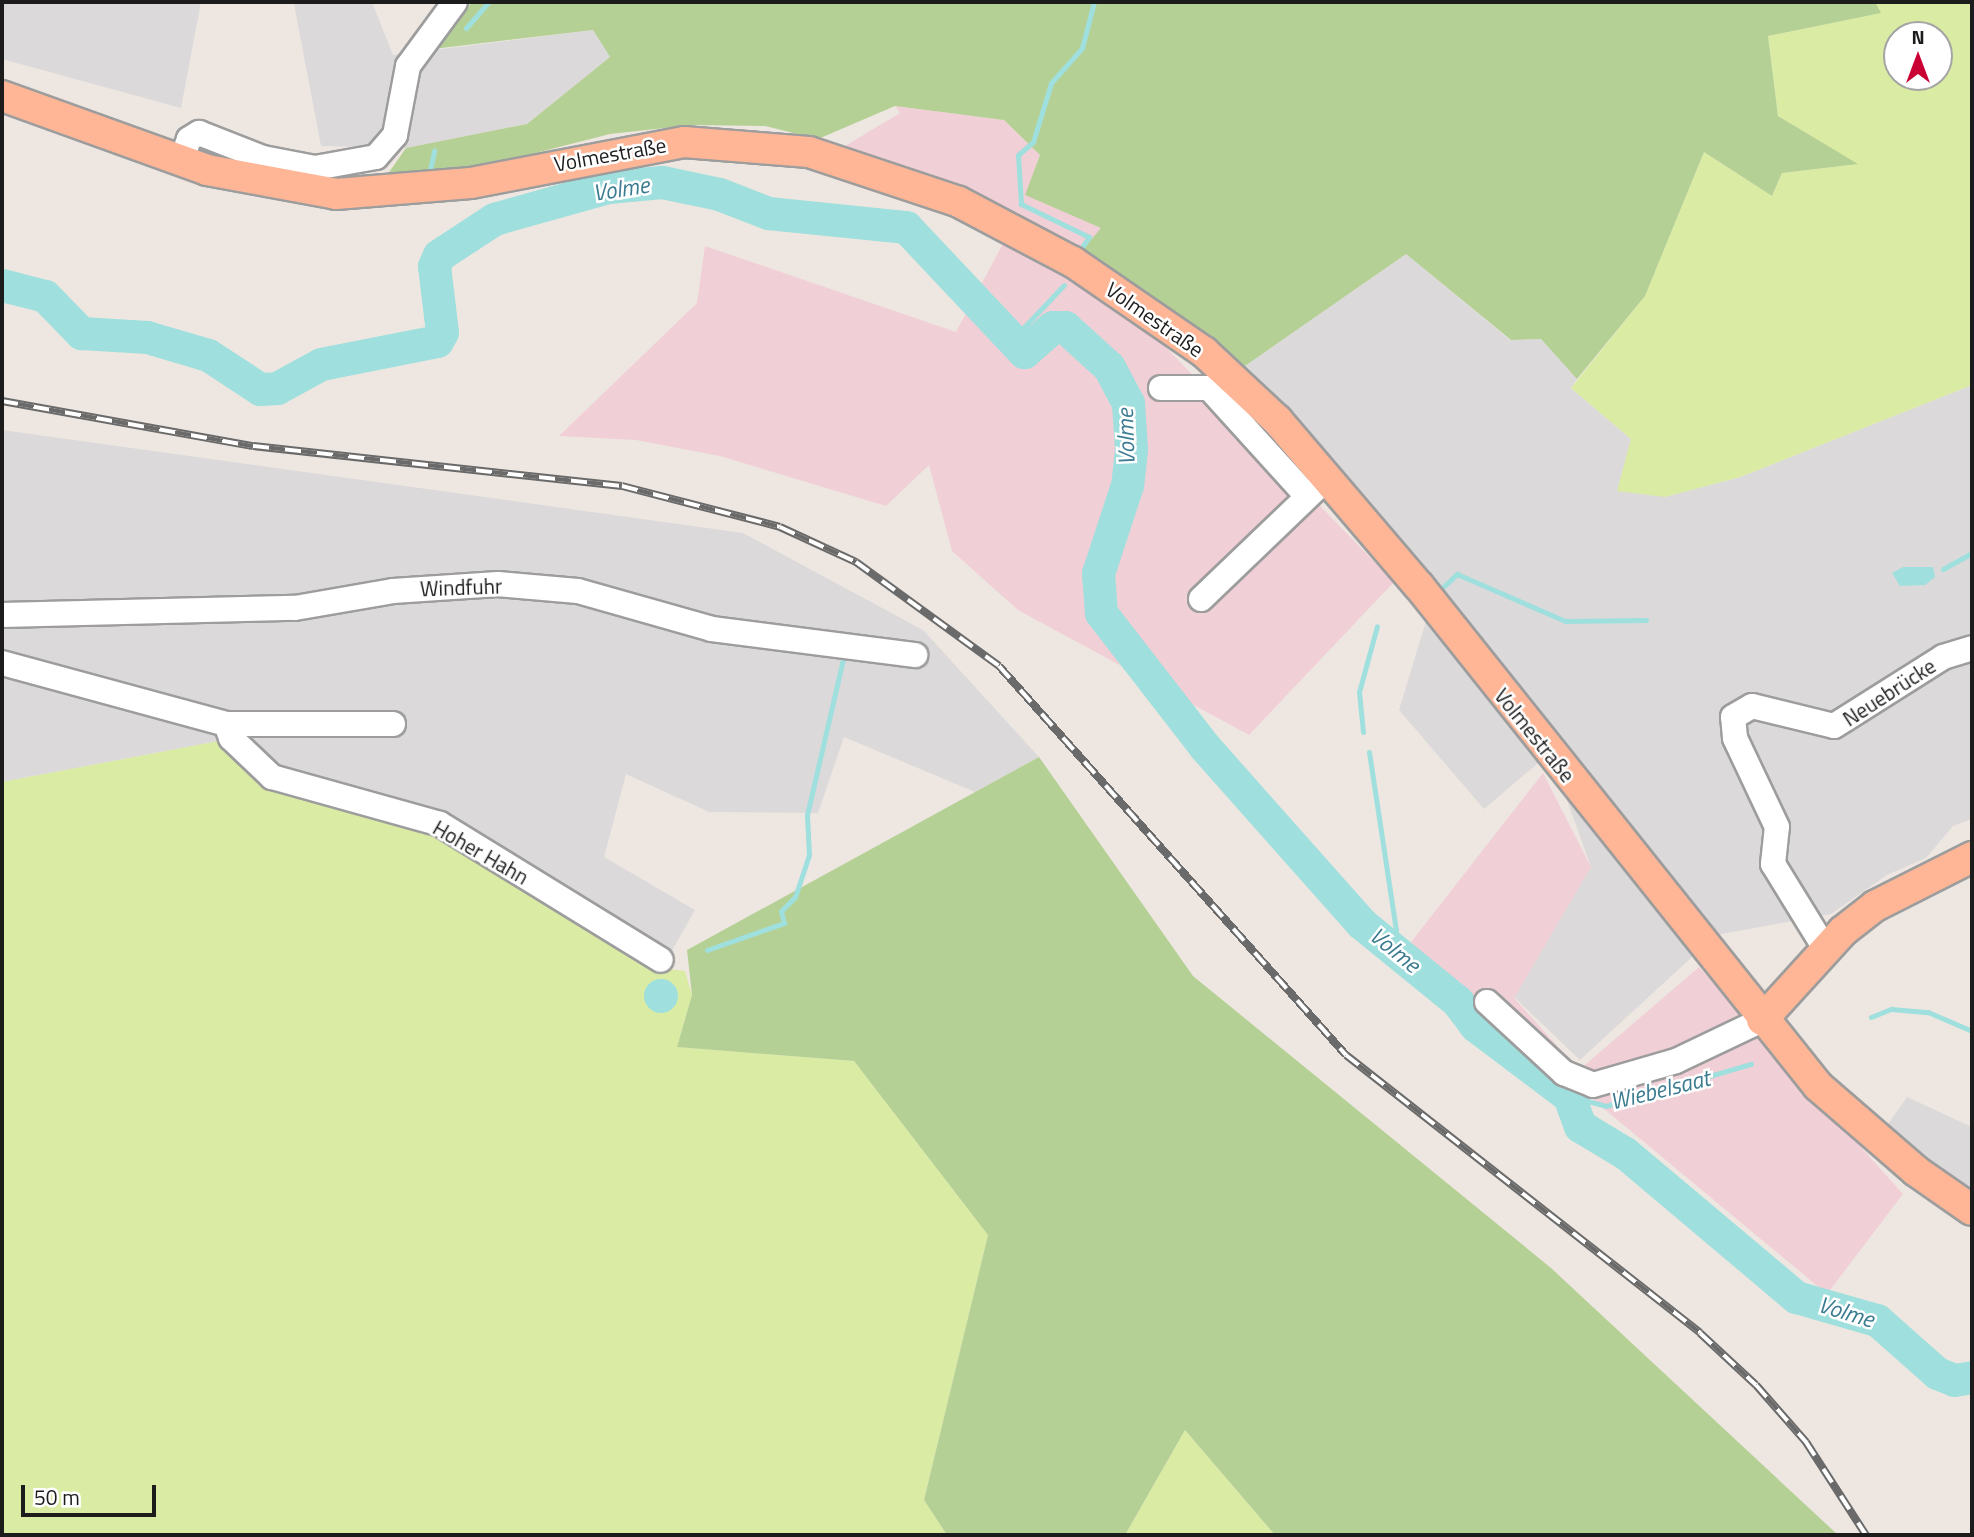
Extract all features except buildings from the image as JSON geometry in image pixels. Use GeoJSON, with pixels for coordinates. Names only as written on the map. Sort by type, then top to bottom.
{"type":"FeatureCollection","features":[{"type":"Feature","properties":{"kind":"main road","name":"Volmestraße"},"geometry":{"type":"LineString","coordinates":[[2,96],[181,162],[265,186],[373,195],[471,183],[684,142],[767,146],[852,163],[959,202],[1073,262],[1238,380],[1318,487],[1818,1086],[1916,1171],[1972,1210]]}},
{"type":"Feature","properties":{"kind":"main road"},"geometry":{"type":"LineString","coordinates":[[1762,1020],[1826,950],[1899,890],[1972,857]]}},
{"type":"Feature","properties":{"kind":"street"},"geometry":{"type":"LineString","coordinates":[[181,162],[189,139],[200,133],[263,158],[315,168],[376,157],[396,135],[408,66],[455,2]]}},
{"type":"Feature","properties":{"kind":"street"},"geometry":{"type":"LineString","coordinates":[[1161,388],[1209,388],[1318,487],[1201,599]]}},
{"type":"Feature","properties":{"kind":"street","name":"Windfuhr"},"geometry":{"type":"LineString","coordinates":[[2,615],[295,608],[393,591],[498,584],[578,591],[712,629],[915,655]]}},
{"type":"Feature","properties":{"kind":"street","name":"Neuebrücke"},"geometry":{"type":"LineString","coordinates":[[1826,950],[1773,864],[1777,827],[1735,737],[1733,717],[1752,706],[1834,726],[1942,657],[1972,648]]}},
{"type":"Feature","properties":{"kind":"street"},"geometry":{"type":"LineString","coordinates":[[2,663],[226,724],[393,724]]}},
{"type":"Feature","properties":{"kind":"street","name":"Hoher Hahn"},"geometry":{"type":"LineString","coordinates":[[226,724],[231,738],[272,777],[440,824],[661,960]]}},
{"type":"Feature","properties":{"kind":"street"},"geometry":{"type":"LineString","coordinates":[[1488,1002],[1564,1073],[1593,1086],[1676,1061],[1762,1020]]}},
{"type":"Feature","properties":{"kind":"shaded area"},"geometry":{"type":"Polygon","coordinates":[[[2,2],[201,2],[181,108],[2,59],[2,2]]]}},
{"type":"Feature","properties":{"kind":"shaded area"},"geometry":{"type":"Polygon","coordinates":[[[372,2],[393,55],[593,30],[610,57],[527,124],[406,148],[321,146],[294,4],[372,2]]]}},
{"type":"Feature","properties":{"kind":"shaded area"},"geometry":{"type":"Polygon","coordinates":[[[895,106],[1004,120],[1040,155],[1026,195],[1102,228],[1078,257],[1394,582],[1249,735],[1018,610],[952,551],[929,465],[886,506],[720,456],[636,440],[559,436],[697,303],[705,246],[956,332],[1017,217],[960,188],[845,146],[900,113],[895,106]]]}},
{"type":"Feature","properties":{"kind":"shaded area"},"geometry":{"type":"Polygon","coordinates":[[[1406,254],[1510,340],[1541,339],[1577,379],[1571,388],[1631,439],[1665,497],[1740,477],[1972,385],[1972,819],[1953,826],[1926,858],[1887,875],[1831,914],[1716,935],[1580,1060],[1514,997],[1591,867],[1550,753],[1484,809],[1399,710],[1438,582],[1245,366],[1406,254]]]}},
{"type":"Feature","properties":{"kind":"shaded area"},"geometry":{"type":"Polygon","coordinates":[[[2,430],[743,533],[923,630],[1039,757],[975,792],[844,737],[818,813],[709,812],[626,774],[604,857],[695,910],[662,968],[361,810],[246,770],[219,741],[2,782],[2,430]]]}},
{"type":"Feature","properties":{"kind":"shaded area"},"geometry":{"type":"Polygon","coordinates":[[[1543,773],[1591,867],[1514,998],[1579,1070],[1699,967],[1903,1194],[1827,1294],[1408,946],[1543,773]]]}},
{"type":"Feature","properties":{"kind":"shaded area"},"geometry":{"type":"Polygon","coordinates":[[[1907,1097],[1972,1127],[1972,1195],[1888,1124],[1907,1097]]]}},
{"type":"Feature","properties":{"kind":"green space"},"geometry":{"type":"Polygon","coordinates":[[[472,2],[1875,2],[1881,13],[1768,36],[1778,116],[1858,164],[1782,173],[1772,196],[1704,152],[1645,296],[1577,379],[1541,339],[1511,340],[1406,254],[1245,366],[1077,257],[1101,228],[1025,195],[1040,155],[1004,120],[895,106],[818,139],[765,126],[692,125],[610,134],[476,168],[385,178],[406,148],[527,124],[610,57],[593,30],[433,49],[472,2]]]}},
{"type":"Feature","properties":{"kind":"green space"},"geometry":{"type":"Polygon","coordinates":[[[1875,2],[1972,2],[1972,385],[1740,477],[1665,497],[1617,491],[1631,439],[1571,388],[1645,296],[1704,152],[1772,196],[1782,173],[1857,164],[1778,116],[1768,36],[1880,13],[1875,2]]]}},
{"type":"Feature","properties":{"kind":"green space"},"geometry":{"type":"Polygon","coordinates":[[[219,741],[246,770],[450,838],[662,968],[685,971],[692,995],[677,1047],[854,1061],[988,1235],[924,1500],[947,1535],[2,1535],[2,782],[219,741]]]}},
{"type":"Feature","properties":{"kind":"green space"},"geometry":{"type":"Polygon","coordinates":[[[1039,757],[1193,976],[1551,1268],[1838,1535],[1275,1535],[1185,1430],[1125,1535],[947,1535],[924,1500],[988,1235],[854,1061],[677,1047],[692,995],[687,950],[1039,757]]]}},
{"type":"Feature","properties":{"kind":"green space"},"geometry":{"type":"Polygon","coordinates":[[[1185,1430],[1275,1535],[1125,1535],[1185,1430]]]}},
{"type":"Feature","properties":{"kind":"water"},"geometry":{"type":"Polygon","coordinates":[[[1903,567],[1933,567],[1935,577],[1925,585],[1900,586],[1892,573],[1903,567]]]}},
{"type":"Feature","properties":{"kind":"water"},"geometry":{"type":"Polygon","coordinates":[[[661,979],[673,984],[678,996],[673,1008],[661,1013],[649,1008],[644,996],[649,984],[661,979]]]}},
{"type":"Feature","properties":{"kind":"waterway"},"geometry":{"type":"LineString","coordinates":[[466,28],[489,2]]}},
{"type":"Feature","properties":{"kind":"waterway"},"geometry":{"type":"LineString","coordinates":[[1080,250],[1089,237],[1021,204],[1018,155],[1033,142],[1051,83],[1082,48],[1094,2]]}},
{"type":"Feature","properties":{"kind":"waterway"},"geometry":{"type":"LineString","coordinates":[[429,175],[434,151]]}},
{"type":"Feature","properties":{"kind":"waterway","name":"Volme"},"geometry":{"type":"LineString","coordinates":[[2,285],[45,296],[81,333],[147,337],[208,355],[260,389],[277,388],[321,364],[437,341],[442,332],[434,266],[439,255],[494,219],[608,187],[662,182],[719,194],[768,213],[906,227],[1024,352],[1053,327],[1065,327],[1109,367],[1128,403],[1131,449],[1127,485],[1098,573],[1101,613],[1204,746],[1361,923],[1457,1001],[1476,1026],[1569,1096],[1580,1126],[1625,1153],[1796,1297],[1877,1320],[1937,1373],[1954,1380],[1972,1377]]}},
{"type":"Feature","properties":{"kind":"waterway"},"geometry":{"type":"LineString","coordinates":[[1011,341],[1064,285]]}},
{"type":"Feature","properties":{"kind":"waterway"},"geometry":{"type":"LineString","coordinates":[[1943,569],[1972,553]]}},
{"type":"Feature","properties":{"kind":"waterway"},"geometry":{"type":"LineString","coordinates":[[1442,588],[1457,574],[1565,621],[1646,620]]}},
{"type":"Feature","properties":{"kind":"waterway"},"geometry":{"type":"LineString","coordinates":[[1363,732],[1359,692],[1377,626]]}},
{"type":"Feature","properties":{"kind":"waterway"},"geometry":{"type":"LineString","coordinates":[[707,950],[784,923],[781,911],[795,897],[809,855],[807,815],[844,655]]}},
{"type":"Feature","properties":{"kind":"waterway"},"geometry":{"type":"LineString","coordinates":[[1369,752],[1396,930],[1391,947]]}},
{"type":"Feature","properties":{"kind":"waterway","name":"Wiebelsaat"},"geometry":{"type":"LineString","coordinates":[[1871,1017],[1891,1009],[1928,1012],[1972,1031]]}},
{"type":"Feature","properties":{"kind":"waterway","name":"Wiebelsaat"},"geometry":{"type":"LineString","coordinates":[[1569,1096],[1606,1106],[1751,1064]]}},
{"type":"Feature","properties":{"kind":"railway"},"geometry":{"type":"LineString","coordinates":[[2,401],[253,446],[622,486],[780,527],[856,562],[999,666],[1346,1055],[1700,1333],[1756,1385],[1806,1442],[1866,1535]]}}]}
